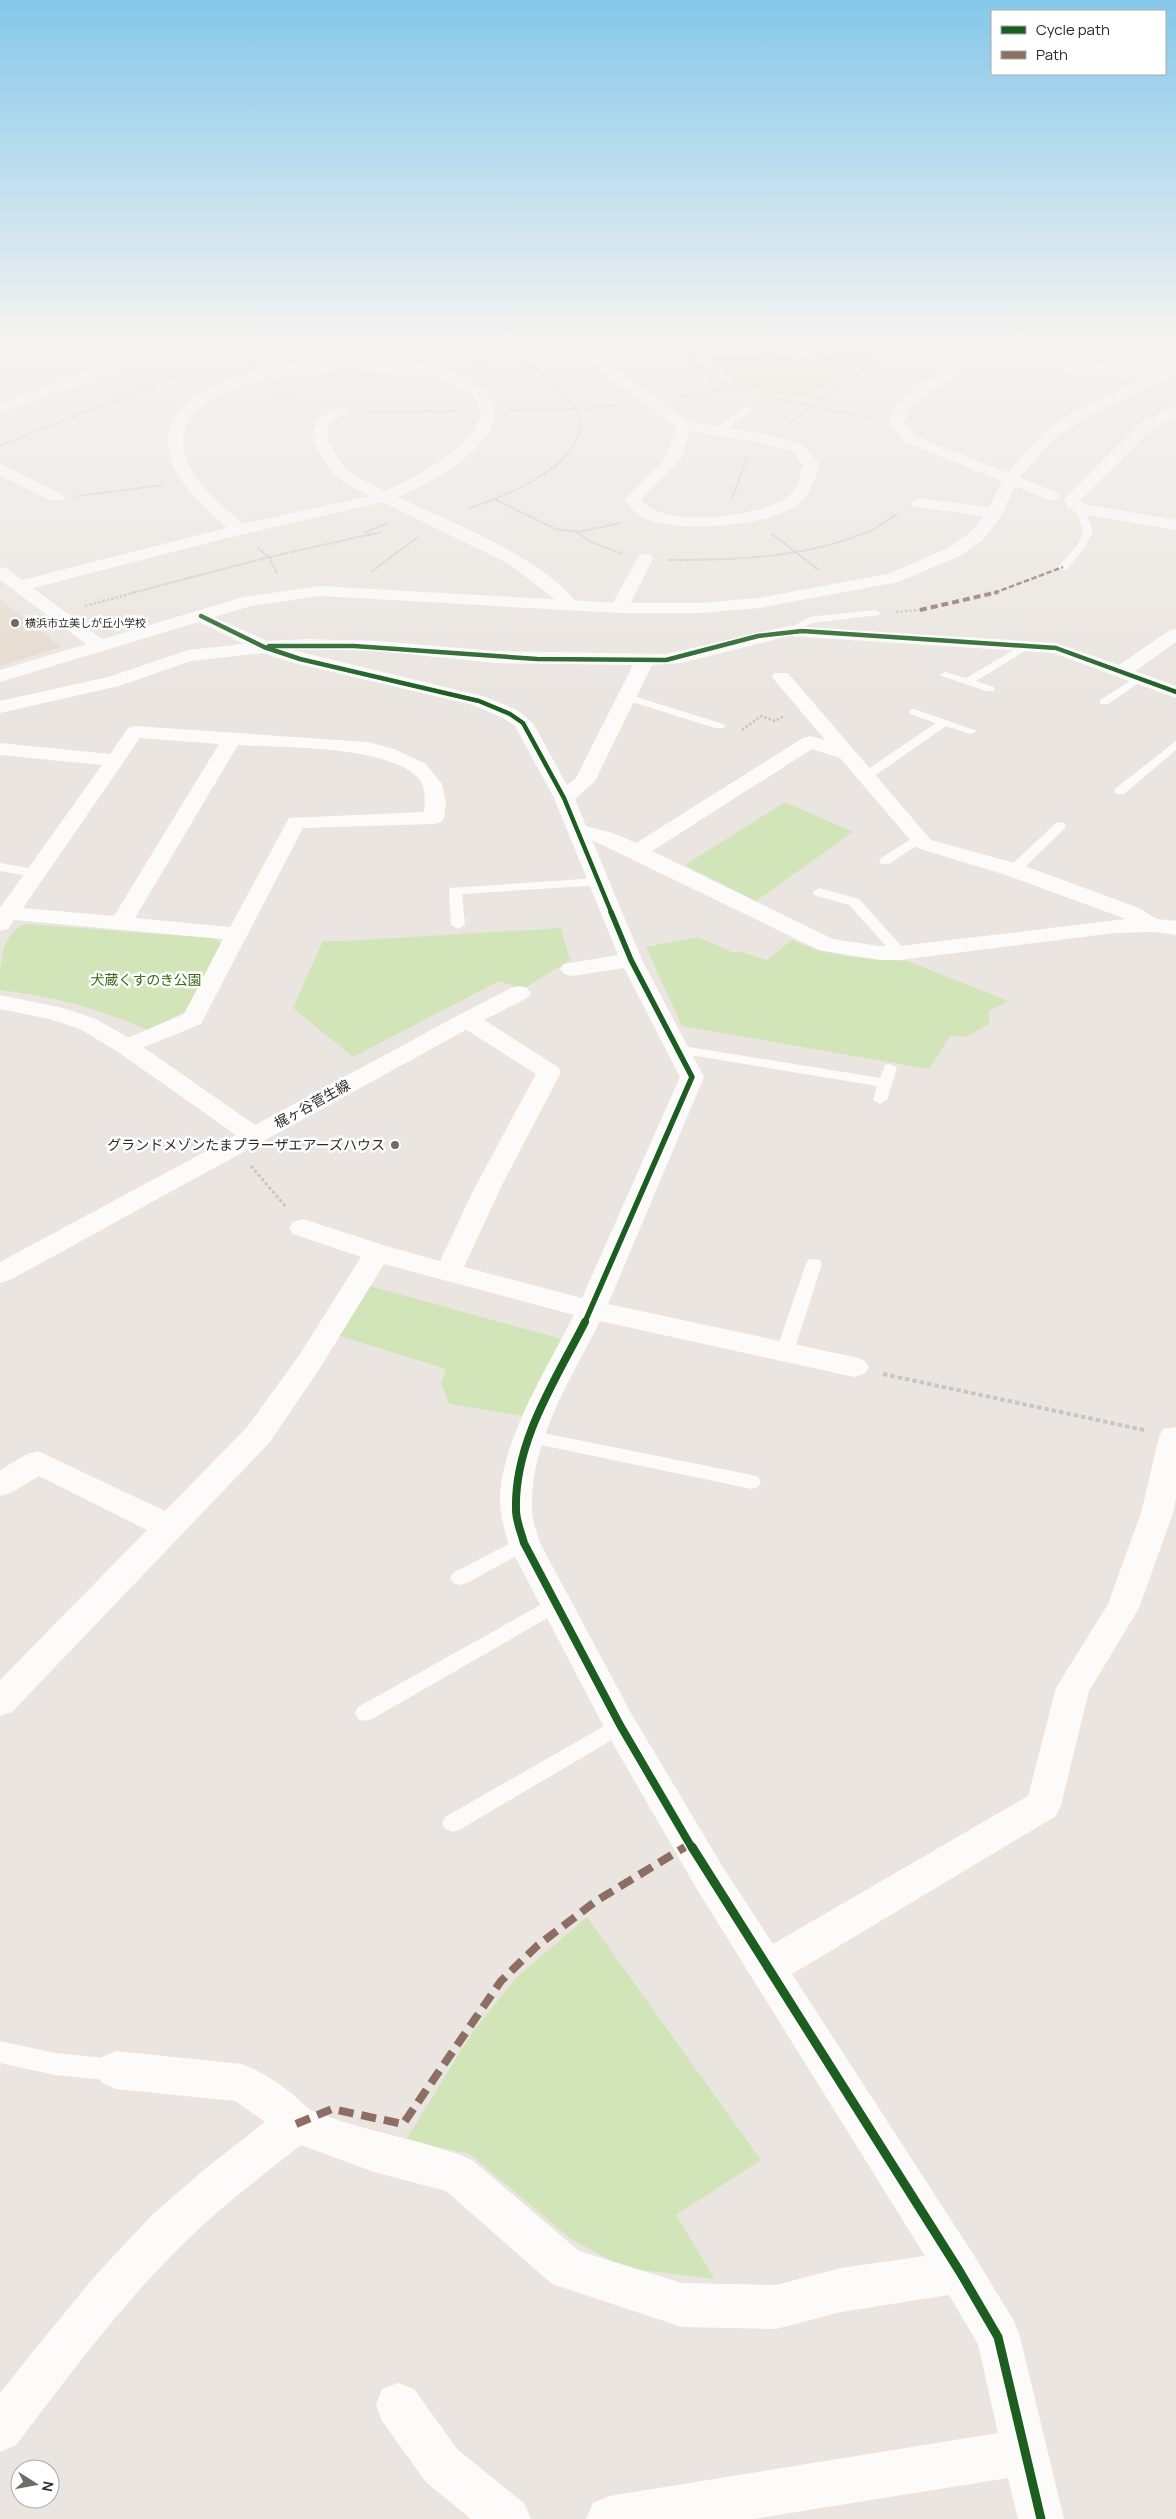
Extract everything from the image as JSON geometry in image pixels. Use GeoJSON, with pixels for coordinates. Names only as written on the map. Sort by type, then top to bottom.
{"type":"FeatureCollection","features":[{"type":"Feature","properties":{"kind":"street"},"geometry":{"type":"LineString","coordinates":[[180,461],[189,480],[239,530]]}},
{"type":"Feature","properties":{"kind":"street"},"geometry":{"type":"LineString","coordinates":[[332,461],[338,471],[350,480],[515,560],[562,596],[569,605]]}},
{"type":"Feature","properties":{"kind":"street"},"geometry":{"type":"LineString","coordinates":[[20,586],[239,530],[385,496],[427,478],[455,461]]}},
{"type":"Feature","properties":{"kind":"street"},"geometry":{"type":"LineString","coordinates":[[671,461],[667,468],[643,486],[633,500],[640,509],[652,515],[678,520],[718,522],[776,511],[796,499],[809,475],[811,462],[810,461]]}},
{"type":"Feature","properties":{"kind":"street"},"geometry":{"type":"LineString","coordinates":[[963,461],[1052,496]]}},
{"type":"Feature","properties":{"kind":"street"},"geometry":{"type":"LineString","coordinates":[[0,676],[249,601],[312,592],[350,591],[619,608],[701,608],[758,603],[892,578],[925,566],[954,552],[977,536],[995,513],[1010,480],[1027,461]]}},
{"type":"Feature","properties":{"kind":"street"},"geometry":{"type":"LineString","coordinates":[[1111,461],[1072,500],[1074,505],[1176,525]]}},
{"type":"Feature","properties":{"kind":"street"},"geometry":{"type":"LineString","coordinates":[[0,469],[56,497]]}},
{"type":"Feature","properties":{"kind":"street"},"geometry":{"type":"LineString","coordinates":[[918,503],[995,513]]}},
{"type":"Feature","properties":{"kind":"street"},"geometry":{"type":"LineString","coordinates":[[619,608],[645,559]]}},
{"type":"Feature","properties":{"kind":"street"},"geometry":{"type":"LineString","coordinates":[[0,572],[100,646]]}},
{"type":"Feature","properties":{"kind":"street"},"geometry":{"type":"LineString","coordinates":[[201,616],[264,647],[300,659],[479,701],[510,714],[523,723],[564,798],[631,960],[692,1077],[591,1310],[528,1436],[517,1482],[516,1512],[524,1543],[558,1603],[620,1725],[711,1880],[960,2272],[998,2337],[1041,2519]]}},
{"type":"Feature","properties":{"kind":"street"},"geometry":{"type":"LineString","coordinates":[[0,707],[50,694],[112,682],[188,656],[264,647],[315,644],[377,646],[496,657],[645,660],[684,657],[761,636],[789,631],[1056,648],[1176,692]]}},
{"type":"Feature","properties":{"kind":"street"},"geometry":{"type":"LineString","coordinates":[[1121,672],[1176,634]]}},
{"type":"Feature","properties":{"kind":"street"},"geometry":{"type":"LineString","coordinates":[[564,798],[585,781],[645,660]]}},
{"type":"Feature","properties":{"kind":"street"},"geometry":{"type":"LineString","coordinates":[[781,677],[924,844],[1014,870],[1131,913],[1154,925]]}},
{"type":"Feature","properties":{"kind":"street"},"geometry":{"type":"LineString","coordinates":[[4,918],[135,732],[367,748],[397,756],[416,767],[430,779],[435,792],[434,818],[296,822],[193,1019],[127,1047]]}},
{"type":"Feature","properties":{"kind":"street"},"geometry":{"type":"LineString","coordinates":[[121,923],[232,738]]}},
{"type":"Feature","properties":{"kind":"street"},"geometry":{"type":"LineString","coordinates":[[637,852],[810,742],[847,754]]}},
{"type":"Feature","properties":{"kind":"street"},"geometry":{"type":"LineString","coordinates":[[0,749],[115,760]]}},
{"type":"Feature","properties":{"kind":"street"},"geometry":{"type":"LineString","coordinates":[[577,830],[606,837],[827,945],[879,953],[900,954],[1114,926],[1154,925],[1176,928]]}},
{"type":"Feature","properties":{"kind":"street"},"geometry":{"type":"LineString","coordinates":[[4,918],[121,923],[238,934]]}},
{"type":"Feature","properties":{"kind":"street"},"geometry":{"type":"LineString","coordinates":[[572,969],[631,960]]}},
{"type":"Feature","properties":{"kind":"street","name":"梶ヶ谷菅生線"},"geometry":{"type":"LineString","coordinates":[[0,1274],[466,1020],[520,993]]}},
{"type":"Feature","properties":{"kind":"street"},"geometry":{"type":"LineString","coordinates":[[0,1002],[23,1005],[88,1024],[127,1047],[254,1136]]}},
{"type":"Feature","properties":{"kind":"street"},"geometry":{"type":"LineString","coordinates":[[448,1272],[488,1187],[549,1072],[466,1020]]}},
{"type":"Feature","properties":{"kind":"street"},"geometry":{"type":"LineString","coordinates":[[303,1228],[377,1253],[591,1310],[854,1367]]}},
{"type":"Feature","properties":{"kind":"street"},"geometry":{"type":"LineString","coordinates":[[0,1702],[168,1526],[259,1434],[310,1361],[377,1253]]}},
{"type":"Feature","properties":{"kind":"street"},"geometry":{"type":"LineString","coordinates":[[767,1968],[1043,1805],[1073,1688],[1123,1608],[1158,1513],[1174,1438]]}},
{"type":"Feature","properties":{"kind":"street"},"geometry":{"type":"LineString","coordinates":[[0,1485],[38,1462],[168,1526]]}},
{"type":"Feature","properties":{"kind":"street"},"geometry":{"type":"LineString","coordinates":[[116,2070],[242,2083],[278,2107],[296,2124],[374,2152],[458,2174],[567,2269],[682,2305],[776,2307],[841,2290],[960,2272]]}},
{"type":"Feature","properties":{"kind":"street"},"geometry":{"type":"LineString","coordinates":[[0,2429],[66,2343],[151,2246],[227,2176],[296,2124]]}},
{"type":"Feature","properties":{"kind":"street"},"geometry":{"type":"LineString","coordinates":[[398,2405],[442,2466],[508,2519]]}},
{"type":"Feature","properties":{"kind":"street"},"geometry":{"type":"LineString","coordinates":[[609,2519],[1025,2452]]}},
{"type":"Feature","properties":{"kind":"lane"},"geometry":{"type":"LineString","coordinates":[[1063,567],[1082,545],[1088,532],[1083,516],[1074,505]]}},
{"type":"Feature","properties":{"kind":"lane"},"geometry":{"type":"LineString","coordinates":[[789,631],[810,620],[875,613]]}},
{"type":"Feature","properties":{"kind":"lane"},"geometry":{"type":"LineString","coordinates":[[967,682],[1024,646]]}},
{"type":"Feature","properties":{"kind":"lane"},"geometry":{"type":"LineString","coordinates":[[945,675],[990,689]]}},
{"type":"Feature","properties":{"kind":"lane"},"geometry":{"type":"LineString","coordinates":[[1104,702],[1138,678]]}},
{"type":"Feature","properties":{"kind":"lane"},"geometry":{"type":"LineString","coordinates":[[627,697],[719,726]]}},
{"type":"Feature","properties":{"kind":"lane"},"geometry":{"type":"LineString","coordinates":[[914,712],[971,731]]}},
{"type":"Feature","properties":{"kind":"lane"},"geometry":{"type":"LineString","coordinates":[[866,776],[945,722]]}},
{"type":"Feature","properties":{"kind":"lane"},"geometry":{"type":"LineString","coordinates":[[1120,791],[1176,744]]}},
{"type":"Feature","properties":{"kind":"lane"},"geometry":{"type":"LineString","coordinates":[[1014,870],[1060,826]]}},
{"type":"Feature","properties":{"kind":"lane"},"geometry":{"type":"LineString","coordinates":[[885,861],[918,839]]}},
{"type":"Feature","properties":{"kind":"lane"},"geometry":{"type":"LineString","coordinates":[[0,867],[35,873]]}},
{"type":"Feature","properties":{"kind":"lane"},"geometry":{"type":"LineString","coordinates":[[458,925],[455,891],[598,882]]}},
{"type":"Feature","properties":{"kind":"lane"},"geometry":{"type":"LineString","coordinates":[[820,892],[854,902],[900,954]]}},
{"type":"Feature","properties":{"kind":"lane"},"geometry":{"type":"LineString","coordinates":[[854,902],[865,894]]}},
{"type":"Feature","properties":{"kind":"lane"},"geometry":{"type":"LineString","coordinates":[[677,1049],[885,1083]]}},
{"type":"Feature","properties":{"kind":"lane"},"geometry":{"type":"LineString","coordinates":[[880,1100],[890,1068]]}},
{"type":"Feature","properties":{"kind":"lane"},"geometry":{"type":"LineString","coordinates":[[785,1351],[814,1264]]}},
{"type":"Feature","properties":{"kind":"lane"},"geometry":{"type":"LineString","coordinates":[[528,1436],[752,1482]]}},
{"type":"Feature","properties":{"kind":"lane"},"geometry":{"type":"LineString","coordinates":[[460,1578],[524,1543]]}},
{"type":"Feature","properties":{"kind":"lane"},"geometry":{"type":"LineString","coordinates":[[365,1712],[558,1603]]}},
{"type":"Feature","properties":{"kind":"lane"},"geometry":{"type":"LineString","coordinates":[[453,1823],[620,1725]]}},
{"type":"Feature","properties":{"kind":"lane"},"geometry":{"type":"LineString","coordinates":[[0,2052],[55,2064],[116,2070]]}},
{"type":"Feature","properties":{"kind":"path"},"geometry":{"type":"LineString","coordinates":[[350,591],[399,550],[439,523],[495,500],[546,473],[561,461]]}},
{"type":"Feature","properties":{"kind":"path"},"geometry":{"type":"LineString","coordinates":[[93,496],[189,480]]}},
{"type":"Feature","properties":{"kind":"path"},"geometry":{"type":"LineString","coordinates":[[495,500],[556,529],[577,532],[594,530],[652,515]]}},
{"type":"Feature","properties":{"kind":"path"},"geometry":{"type":"LineString","coordinates":[[577,532],[589,541],[609,550],[645,559],[709,560],[797,553],[843,541],[870,530],[918,503]]}},
{"type":"Feature","properties":{"kind":"path"},"geometry":{"type":"LineString","coordinates":[[103,601],[269,557],[381,532]]}},
{"type":"Feature","properties":{"kind":"path"},"geometry":{"type":"LineString","coordinates":[[270,558],[277,573]]}},
{"type":"Feature","properties":{"kind":"path"},"geometry":{"type":"LineString","coordinates":[[719,726],[740,731],[761,716],[775,721],[804,704]]}},
{"type":"Feature","properties":{"kind":"path"},"geometry":{"type":"LineString","coordinates":[[248,1161],[303,1228]]}},
{"type":"Feature","properties":{"kind":"path"},"geometry":{"type":"LineString","coordinates":[[854,1367],[1128,1426]]}},
{"type":"Feature","properties":{"kind":"shaded area","name":"横浜市立美しが丘小学校"},"geometry":{"type":"Polygon","coordinates":[[[0,599],[61,647],[0,666],[0,599]]]}},
{"type":"Feature","properties":{"kind":"green space"},"geometry":{"type":"Polygon","coordinates":[[[785,802],[853,832],[756,901],[685,865],[785,802]]]}},
{"type":"Feature","properties":{"kind":"green space","name":"犬蔵くすのき公園"},"geometry":{"type":"Polygon","coordinates":[[[25,924],[213,938],[222,944],[186,1011],[148,1030],[111,1015],[76,1004],[0,990],[1,961],[6,943],[17,929],[25,924]]]}},
{"type":"Feature","properties":{"kind":"green space"},"geometry":{"type":"Polygon","coordinates":[[[561,928],[570,960],[523,989],[499,981],[353,1057],[293,1008],[323,941],[561,928]]]}},
{"type":"Feature","properties":{"kind":"green space"},"geometry":{"type":"Polygon","coordinates":[[[698,937],[732,952],[741,952],[767,960],[792,940],[816,950],[851,957],[907,961],[1008,1001],[989,1011],[989,1024],[965,1037],[950,1036],[929,1069],[682,1026],[646,947],[698,937]]]}},
{"type":"Feature","properties":{"kind":"green space"},"geometry":{"type":"Polygon","coordinates":[[[366,1285],[565,1340],[525,1416],[449,1404],[441,1383],[446,1369],[337,1335],[366,1285]]]}},
{"type":"Feature","properties":{"kind":"green space"},"geometry":{"type":"Polygon","coordinates":[[[587,1917],[761,2160],[676,2215],[715,2279],[625,2268],[571,2239],[470,2154],[406,2140],[471,2034],[516,1978],[587,1917]]]}},
{"type":"Feature","properties":{"kind":"marked path"},"geometry":{"type":"LineString","coordinates":[[920,610],[993,594],[1029,582],[1063,567]]}},
{"type":"Feature","properties":{"kind":"marked path"},"geometry":{"type":"LineString","coordinates":[[296,2124],[332,2109],[403,2124],[501,1981],[537,1946],[596,1901],[690,1844]]}},
{"type":"Feature","properties":{"kind":"cycle path"},"geometry":{"type":"LineString","coordinates":[[201,616],[264,647],[300,659],[479,701],[510,714],[523,723],[564,798],[631,960],[692,1077],[591,1310],[528,1436],[517,1481],[516,1512],[524,1543],[620,1725],[711,1880],[960,2272],[998,2337],[1041,2519]]}},
{"type":"Feature","properties":{"kind":"cycle path"},"geometry":{"type":"LineString","coordinates":[[269,646],[354,646],[537,659],[666,660],[697,654],[758,636],[802,631],[1056,648],[1176,692]]}},
{"type":"Feature","properties":{"kind":"place","name":"横浜市立美しが丘小学校"},"geometry":{"type":"Point","coordinates":[15,623]}},
{"type":"Feature","properties":{"kind":"place","name":"グランドメゾンたまプラーザエアーズハウス"},"geometry":{"type":"Point","coordinates":[395,1145]}}]}
